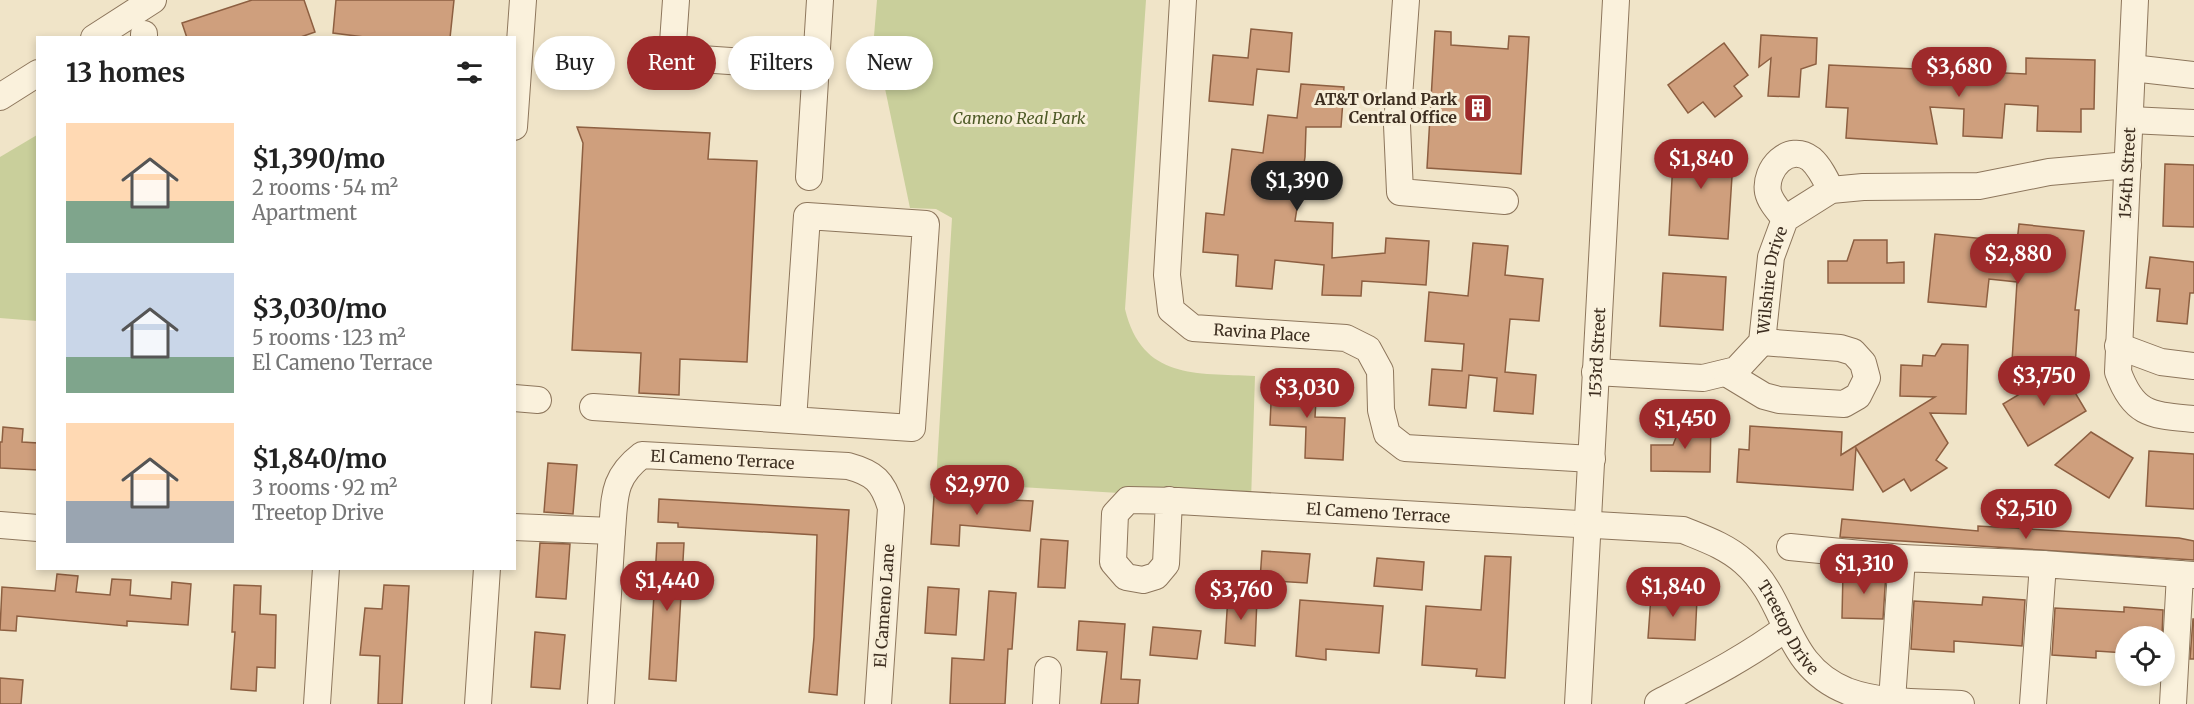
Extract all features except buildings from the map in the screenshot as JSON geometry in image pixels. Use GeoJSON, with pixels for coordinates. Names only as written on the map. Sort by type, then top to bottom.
{"type":"FeatureCollection","features":[{"type":"Feature","properties":{"kind":"street"},"geometry":{"type":"LineString","coordinates":[[516,99],[523,0]]}},
{"type":"Feature","properties":{"kind":"street"},"geometry":{"type":"LineString","coordinates":[[676,0],[672,57],[728,61]]}},
{"type":"Feature","properties":{"kind":"street"},"geometry":{"type":"LineString","coordinates":[[818,36],[820,0]]}},
{"type":"Feature","properties":{"kind":"street","name":"Ravina Place"},"geometry":{"type":"LineString","coordinates":[[1183,0],[1167,275],[1171,310],[1193,328],[1346,338],[1368,349],[1380,371],[1381,410],[1387,434],[1405,448],[1592,459]]}},
{"type":"Feature","properties":{"kind":"street"},"geometry":{"type":"LineString","coordinates":[[1406,0],[1397,125],[1400,192],[1505,201]]}},
{"type":"Feature","properties":{"kind":"street","name":"153rd Street"},"geometry":{"type":"LineString","coordinates":[[1578,704],[1616,0]]}},
{"type":"Feature","properties":{"kind":"street","name":"154th Street"},"geometry":{"type":"LineString","coordinates":[[2135,0],[2118,372],[2125,391],[2138,408],[2158,416],[2194,419]]}},
{"type":"Feature","properties":{"kind":"street"},"geometry":{"type":"LineString","coordinates":[[97,36],[147,2]]}},
{"type":"Feature","properties":{"kind":"street"},"geometry":{"type":"LineString","coordinates":[[2132,68],[2194,75]]}},
{"type":"Feature","properties":{"kind":"street"},"geometry":{"type":"LineString","coordinates":[[0,97],[36,74]]}},
{"type":"Feature","properties":{"kind":"street"},"geometry":{"type":"LineString","coordinates":[[809,177],[815,90]]}},
{"type":"Feature","properties":{"kind":"street"},"geometry":{"type":"LineString","coordinates":[[2130,120],[2194,123]]}},
{"type":"Feature","properties":{"kind":"street","name":"Wilshire Drive"},"geometry":{"type":"LineString","coordinates":[[1785,219],[1768,193],[1768,178],[1773,166],[1785,157],[1797,154],[1810,158],[1832,190]]}},
{"type":"Feature","properties":{"kind":"street","name":"Wilshire Drive"},"geometry":{"type":"LineString","coordinates":[[1595,372],[1703,378],[1737,370],[1762,342],[1771,257],[1785,219],[1832,190],[1863,187],[1979,186],[2049,172],[2128,165]]}},
{"type":"Feature","properties":{"kind":"street"},"geometry":{"type":"LineString","coordinates":[[593,407],[912,428],[926,224],[807,216],[793,420]]}},
{"type":"Feature","properties":{"kind":"street"},"geometry":{"type":"LineString","coordinates":[[1726,373],[1764,396],[1779,400],[1844,404],[1858,396],[1867,378],[1863,363],[1853,352],[1840,348],[1762,342]]}},
{"type":"Feature","properties":{"kind":"street"},"geometry":{"type":"LineString","coordinates":[[2118,346],[2161,362],[2194,366]]}},
{"type":"Feature","properties":{"kind":"street","name":"El Cameno Terrace"},"geometry":{"type":"LineString","coordinates":[[612,531],[616,484],[627,467],[642,455],[848,466],[868,471],[881,484],[891,508]]}},
{"type":"Feature","properties":{"kind":"street","name":"El Cameno Terrace"},"geometry":{"type":"LineString","coordinates":[[1169,501],[1589,525]]}},
{"type":"Feature","properties":{"kind":"street","name":"El Cameno Lane"},"geometry":{"type":"LineString","coordinates":[[878,704],[891,508]]}},
{"type":"Feature","properties":{"kind":"street"},"geometry":{"type":"LineString","coordinates":[[0,525],[36,528]]}},
{"type":"Feature","properties":{"kind":"street","name":"Treetop Drive"},"geometry":{"type":"LineString","coordinates":[[1589,525],[1683,530],[1720,545],[1745,562],[1759,579],[1800,656],[1818,676],[1856,699],[1961,704]]}},
{"type":"Feature","properties":{"kind":"street"},"geometry":{"type":"LineString","coordinates":[[516,528],[612,531],[601,704]]}},
{"type":"Feature","properties":{"kind":"street"},"geometry":{"type":"LineString","coordinates":[[1790,547],[1902,558],[2043,564],[2187,574],[2173,704]]}},
{"type":"Feature","properties":{"kind":"street"},"geometry":{"type":"LineString","coordinates":[[1892,700],[1902,558]]}},
{"type":"Feature","properties":{"kind":"street"},"geometry":{"type":"LineString","coordinates":[[2033,704],[2043,564]]}},
{"type":"Feature","properties":{"kind":"street"},"geometry":{"type":"LineString","coordinates":[[317,704],[326,570]]}},
{"type":"Feature","properties":{"kind":"street"},"geometry":{"type":"LineString","coordinates":[[478,704],[487,570]]}},
{"type":"Feature","properties":{"kind":"street"},"geometry":{"type":"LineString","coordinates":[[1658,703],[1752,652],[1786,628]]}},
{"type":"Feature","properties":{"kind":"street"},"geometry":{"type":"LineString","coordinates":[[1046,704],[1048,670]]}},
{"type":"Feature","properties":{"kind":"green space","name":"Cameno Real Park"},"geometry":{"type":"Polygon","coordinates":[[[877,0],[1146,0],[1125,309],[1133,332],[1144,349],[1158,361],[1192,372],[1255,376],[1251,501],[936,482],[952,218],[936,209],[910,208],[885,90],[933,90],[933,36],[874,36],[877,0]]]}},
{"type":"Feature","properties":{"kind":"green space"},"geometry":{"type":"Polygon","coordinates":[[[36,136],[36,321],[0,318],[0,157],[36,136]]]}},
{"type":"Feature","properties":{"kind":"place","name":"AT&T Orland Park Central Office"},"geometry":{"type":"Point","coordinates":[1478,108]}}]}
